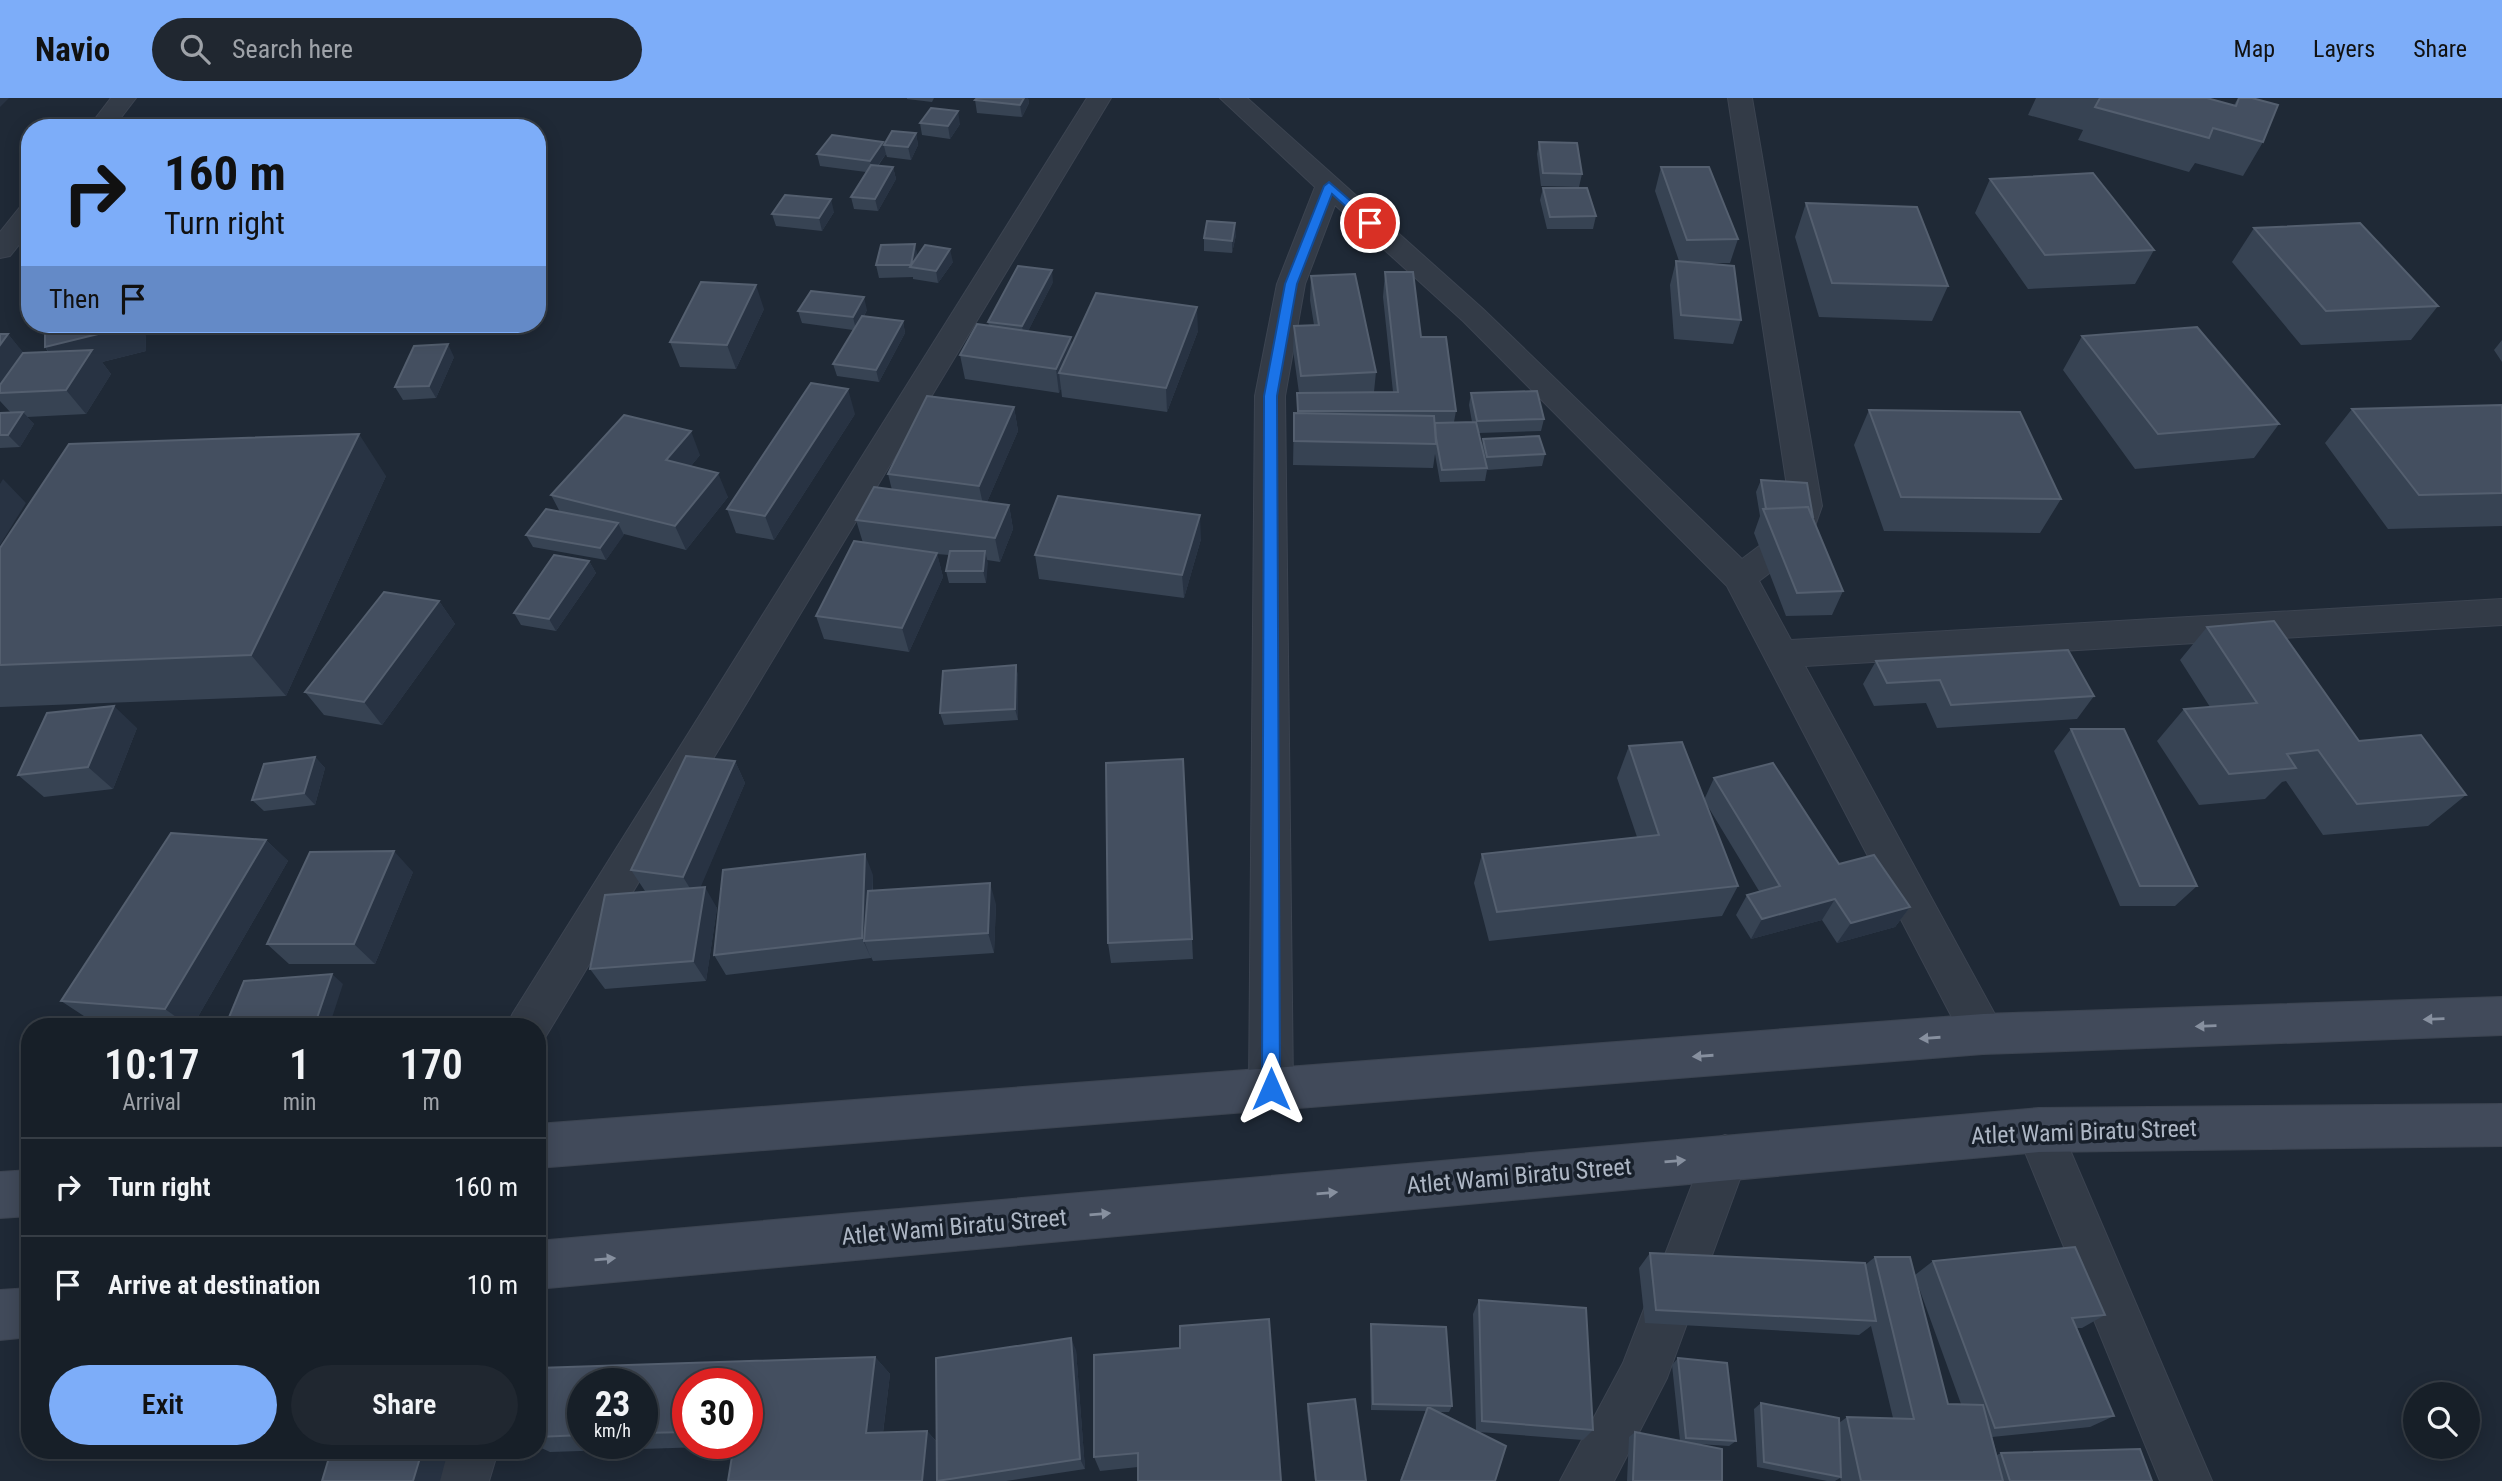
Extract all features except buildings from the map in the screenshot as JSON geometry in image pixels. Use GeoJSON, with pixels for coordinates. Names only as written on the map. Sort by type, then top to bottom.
{"type":"FeatureCollection","features":[{"type":"Feature","properties":{"kind":"main road"},"geometry":{"type":"LineString","coordinates":[[546,1145],[1983,1034],[2502,1016]]}},
{"type":"Feature","properties":{"kind":"main road","name":"Atlet Wami Biratu Street"},"geometry":{"type":"LineString","coordinates":[[546,1264],[2039,1130],[2502,1125]]}},
{"type":"Feature","properties":{"kind":"main road"},"geometry":{"type":"LineString","coordinates":[[0,1195],[21,1194]]}},
{"type":"Feature","properties":{"kind":"main road"},"geometry":{"type":"LineString","coordinates":[[0,1315],[21,1313]]}},
{"type":"Feature","properties":{"kind":"street"},"geometry":{"type":"LineString","coordinates":[[107,119],[124,98]]}},
{"type":"Feature","properties":{"kind":"street"},"geometry":{"type":"LineString","coordinates":[[534,1018],[1099,98]]}},
{"type":"Feature","properties":{"kind":"street"},"geometry":{"type":"LineString","coordinates":[[1232,98],[1473,315],[1740,578],[1983,1034]]}},
{"type":"Feature","properties":{"kind":"street"},"geometry":{"type":"LineString","coordinates":[[1740,98],[1807,506],[1797,535],[1740,578]]}},
{"type":"Feature","properties":{"kind":"street"},"geometry":{"type":"LineString","coordinates":[[1271,1089],[1270,396],[1291,284],[1329,186]]}},
{"type":"Feature","properties":{"kind":"street"},"geometry":{"type":"LineString","coordinates":[[0,250],[21,225]]}},
{"type":"Feature","properties":{"kind":"street"},"geometry":{"type":"LineString","coordinates":[[1781,654],[2502,612]]}},
{"type":"Feature","properties":{"kind":"street"},"geometry":{"type":"LineString","coordinates":[[2039,1130],[2186,1481]]}},
{"type":"Feature","properties":{"kind":"street"},"geometry":{"type":"LineString","coordinates":[[1586,1481],[1642,1378],[1725,1157]]}},
{"type":"Feature","properties":{"kind":"street"},"geometry":{"type":"LineString","coordinates":[[463,1481],[470,1459]]}},
{"type":"Feature","properties":{"kind":"route"},"geometry":{"type":"LineString","coordinates":[[1271,1089],[1270,396],[1291,284],[1329,186],[1370,223]]}}]}
